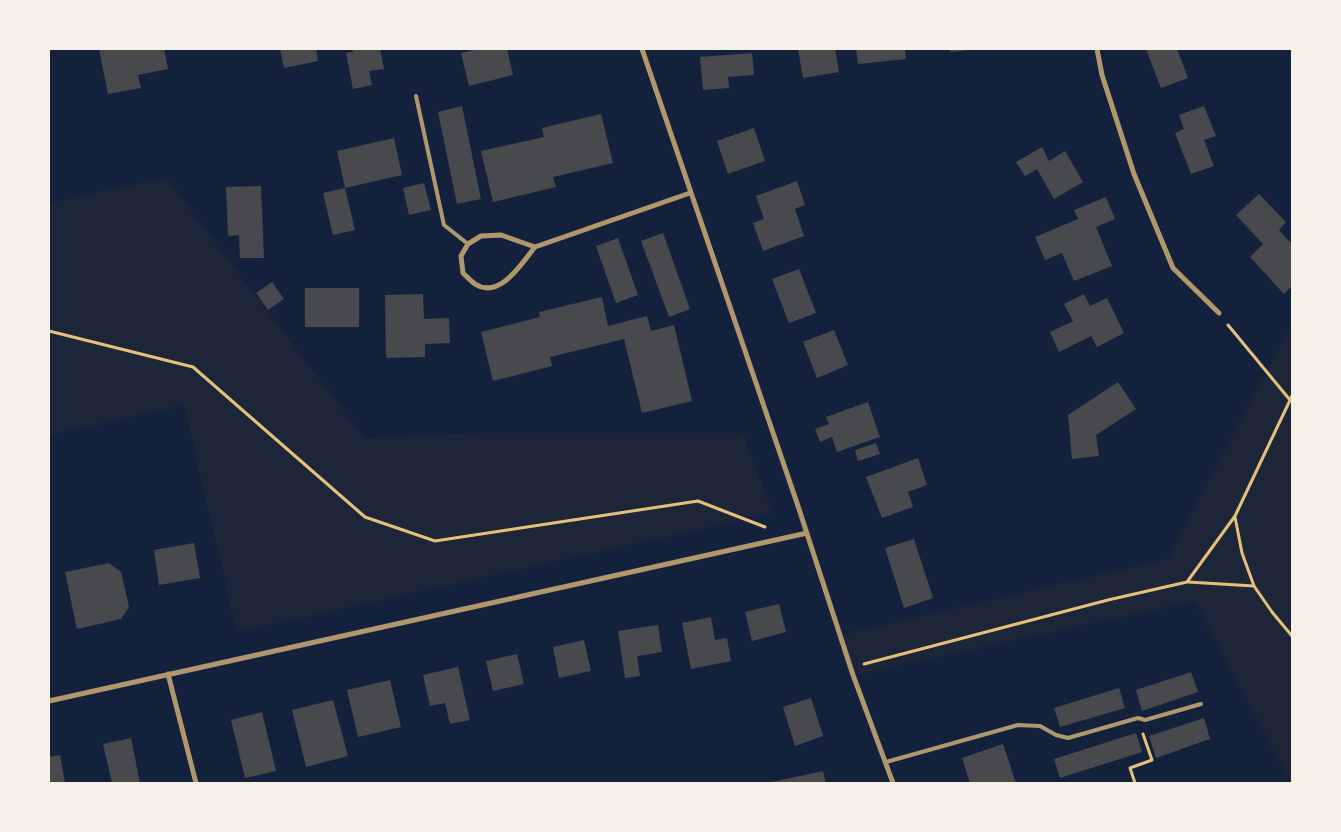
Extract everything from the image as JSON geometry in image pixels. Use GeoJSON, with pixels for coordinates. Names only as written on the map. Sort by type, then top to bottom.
{"type":"FeatureCollection","features":[{"type":"Feature","properties":{"kind":"street"},"geometry":{"type":"LineString","coordinates":[[642,49],[851,667],[893,783]]}},
{"type":"Feature","properties":{"kind":"street"},"geometry":{"type":"LineString","coordinates":[[1097,49],[1102,75],[1134,174],[1173,268],[1219,313]]}},
{"type":"Feature","properties":{"kind":"street"},"geometry":{"type":"LineString","coordinates":[[535,247],[501,235],[481,236],[468,244],[461,256],[463,274],[476,285],[489,288],[501,286],[535,247],[690,193]]}},
{"type":"Feature","properties":{"kind":"street"},"geometry":{"type":"LineString","coordinates":[[49,701],[807,533]]}},
{"type":"Feature","properties":{"kind":"street"},"geometry":{"type":"LineString","coordinates":[[168,674],[196,783]]}},
{"type":"Feature","properties":{"kind":"lane"},"geometry":{"type":"LineString","coordinates":[[416,96],[444,225],[468,244]]}},
{"type":"Feature","properties":{"kind":"lane"},"geometry":{"type":"LineString","coordinates":[[886,762],[1018,725],[1040,726],[1056,735],[1068,738],[1138,718],[1145,720],[1200,704]]}},
{"type":"Feature","properties":{"kind":"path"},"geometry":{"type":"LineString","coordinates":[[1219,313],[1290,400]]}},
{"type":"Feature","properties":{"kind":"path"},"geometry":{"type":"LineString","coordinates":[[49,331],[193,367],[365,517],[435,541],[698,501],[791,537]]}},
{"type":"Feature","properties":{"kind":"path"},"geometry":{"type":"LineString","coordinates":[[1187,582],[1235,516],[1292,396]]}},
{"type":"Feature","properties":{"kind":"path"},"geometry":{"type":"LineString","coordinates":[[1235,516],[1242,553],[1254,586],[1292,636]]}},
{"type":"Feature","properties":{"kind":"path"},"geometry":{"type":"LineString","coordinates":[[851,667],[1108,600],[1187,582],[1254,586]]}},
{"type":"Feature","properties":{"kind":"path"},"geometry":{"type":"LineString","coordinates":[[1135,783],[1130,768],[1152,760],[1138,718]]}},
{"type":"Feature","properties":{"kind":"shaded area"},"geometry":{"type":"Polygon","coordinates":[[[166,178],[364,438],[477,433],[742,433],[773,513],[237,632],[184,405],[49,435],[49,203],[166,178]]]}},
{"type":"Feature","properties":{"kind":"shaded area"},"geometry":{"type":"Polygon","coordinates":[[[1292,324],[1292,783],[1195,601],[853,675],[841,635],[1168,559],[1292,324]]]}},
{"type":"Feature","properties":{"kind":"building"},"geometry":{"type":"Polygon","coordinates":[[[99,49],[164,49],[168,69],[138,75],[141,88],[108,94],[99,49]]]}},
{"type":"Feature","properties":{"kind":"building"},"geometry":{"type":"Polygon","coordinates":[[[280,49],[316,49],[318,61],[284,68],[280,49]]]}},
{"type":"Feature","properties":{"kind":"building"},"geometry":{"type":"Polygon","coordinates":[[[352,49],[380,49],[384,69],[369,71],[372,85],[353,89],[346,53],[353,52],[352,49]]]}},
{"type":"Feature","properties":{"kind":"building"},"geometry":{"type":"Polygon","coordinates":[[[478,49],[507,49],[513,75],[469,86],[461,53],[478,49]]]}},
{"type":"Feature","properties":{"kind":"building"},"geometry":{"type":"Polygon","coordinates":[[[798,49],[835,49],[839,72],[803,78],[798,49]]]}},
{"type":"Feature","properties":{"kind":"building"},"geometry":{"type":"Polygon","coordinates":[[[856,49],[905,49],[906,59],[858,64],[856,49]]]}},
{"type":"Feature","properties":{"kind":"building"},"geometry":{"type":"Polygon","coordinates":[[[950,49],[968,49],[969,50],[950,52],[950,49]]]}},
{"type":"Feature","properties":{"kind":"building"},"geometry":{"type":"Polygon","coordinates":[[[1146,49],[1177,49],[1188,78],[1161,88],[1146,49]]]}},
{"type":"Feature","properties":{"kind":"building"},"geometry":{"type":"Polygon","coordinates":[[[752,53],[754,75],[728,77],[729,88],[703,90],[700,57],[752,53]]]}},
{"type":"Feature","properties":{"kind":"building"},"geometry":{"type":"Polygon","coordinates":[[[462,106],[481,199],[457,204],[438,112],[462,106]]]}},
{"type":"Feature","properties":{"kind":"building"},"geometry":{"type":"Polygon","coordinates":[[[1204,106],[1216,136],[1204,140],[1214,166],[1191,174],[1175,133],[1184,129],[1179,115],[1204,106]]]}},
{"type":"Feature","properties":{"kind":"building"},"geometry":{"type":"Polygon","coordinates":[[[601,114],[613,163],[553,177],[556,187],[493,202],[481,151],[544,137],[542,128],[601,114]]]}},
{"type":"Feature","properties":{"kind":"building"},"geometry":{"type":"Polygon","coordinates":[[[754,128],[765,161],[728,174],[717,141],[754,128]]]}},
{"type":"Feature","properties":{"kind":"building"},"geometry":{"type":"Polygon","coordinates":[[[394,138],[402,175],[345,188],[337,151],[394,138]]]}},
{"type":"Feature","properties":{"kind":"building"},"geometry":{"type":"Polygon","coordinates":[[[1042,147],[1049,161],[1065,151],[1083,182],[1054,199],[1037,169],[1025,176],[1016,162],[1042,147]]]}},
{"type":"Feature","properties":{"kind":"building"},"geometry":{"type":"Polygon","coordinates":[[[797,181],[805,205],[795,209],[804,236],[763,251],[753,223],[764,219],[756,196],[797,181]]]}},
{"type":"Feature","properties":{"kind":"building"},"geometry":{"type":"Polygon","coordinates":[[[424,183],[431,210],[409,215],[403,188],[424,183]]]}},
{"type":"Feature","properties":{"kind":"building"},"geometry":{"type":"Polygon","coordinates":[[[261,186],[264,258],[240,258],[239,235],[228,236],[226,187],[261,186]]]}},
{"type":"Feature","properties":{"kind":"building"},"geometry":{"type":"Polygon","coordinates":[[[345,188],[355,230],[333,235],[323,193],[345,188]]]}},
{"type":"Feature","properties":{"kind":"building"},"geometry":{"type":"Polygon","coordinates":[[[1259,194],[1286,222],[1279,230],[1292,244],[1292,286],[1284,294],[1250,257],[1263,244],[1236,215],[1259,194]]]}},
{"type":"Feature","properties":{"kind":"building"},"geometry":{"type":"Polygon","coordinates":[[[1106,197],[1115,219],[1096,227],[1112,266],[1074,281],[1062,253],[1045,260],[1035,237],[1078,219],[1074,210],[1106,197]]]}},
{"type":"Feature","properties":{"kind":"building"},"geometry":{"type":"Polygon","coordinates":[[[663,233],[690,309],[669,317],[641,241],[663,233]]]}},
{"type":"Feature","properties":{"kind":"building"},"geometry":{"type":"Polygon","coordinates":[[[618,238],[638,295],[616,303],[596,246],[618,238]]]}},
{"type":"Feature","properties":{"kind":"building"},"geometry":{"type":"Polygon","coordinates":[[[799,269],[816,313],[789,323],[772,279],[799,269]]]}},
{"type":"Feature","properties":{"kind":"building"},"geometry":{"type":"Polygon","coordinates":[[[272,282],[284,299],[268,310],[256,293],[272,282]]]}},
{"type":"Feature","properties":{"kind":"building"},"geometry":{"type":"Polygon","coordinates":[[[305,288],[359,288],[359,327],[305,327],[305,288]]]}},
{"type":"Feature","properties":{"kind":"building"},"geometry":{"type":"Polygon","coordinates":[[[423,294],[424,319],[449,318],[450,343],[425,344],[425,357],[386,358],[385,295],[423,294]]]}},
{"type":"Feature","properties":{"kind":"building"},"geometry":{"type":"Polygon","coordinates":[[[1084,294],[1090,306],[1107,298],[1124,333],[1097,347],[1091,336],[1059,352],[1050,332],[1073,321],[1064,304],[1084,294]]]}},
{"type":"Feature","properties":{"kind":"building"},"geometry":{"type":"Polygon","coordinates":[[[602,297],[608,326],[647,316],[651,331],[674,325],[692,401],[642,413],[624,339],[550,357],[552,366],[493,381],[481,332],[540,317],[539,312],[602,297]]]}},
{"type":"Feature","properties":{"kind":"building"},"geometry":{"type":"Polygon","coordinates":[[[834,330],[848,365],[817,378],[803,342],[834,330]]]}},
{"type":"Feature","properties":{"kind":"building"},"geometry":{"type":"Polygon","coordinates":[[[1118,382],[1136,409],[1096,435],[1099,456],[1072,459],[1068,415],[1118,382]]]}},
{"type":"Feature","properties":{"kind":"building"},"geometry":{"type":"Polygon","coordinates":[[[868,402],[880,437],[837,452],[832,437],[820,442],[815,429],[829,424],[826,417],[868,402]]]}},
{"type":"Feature","properties":{"kind":"building"},"geometry":{"type":"Polygon","coordinates":[[[876,443],[880,454],[858,461],[855,450],[876,443]]]}},
{"type":"Feature","properties":{"kind":"building"},"geometry":{"type":"Polygon","coordinates":[[[918,458],[927,485],[908,492],[913,507],[882,518],[866,477],[918,458]]]}},
{"type":"Feature","properties":{"kind":"building"},"geometry":{"type":"Polygon","coordinates":[[[914,539],[933,598],[904,608],[885,548],[914,539]]]}},
{"type":"Feature","properties":{"kind":"building"},"geometry":{"type":"Polygon","coordinates":[[[194,543],[200,578],[159,585],[154,550],[194,543]]]}},
{"type":"Feature","properties":{"kind":"building"},"geometry":{"type":"Polygon","coordinates":[[[109,563],[121,572],[129,607],[121,619],[77,629],[65,572],[109,563]]]}},
{"type":"Feature","properties":{"kind":"building"},"geometry":{"type":"Polygon","coordinates":[[[779,604],[786,632],[752,641],[745,612],[779,604]]]}},
{"type":"Feature","properties":{"kind":"building"},"geometry":{"type":"Polygon","coordinates":[[[711,617],[715,640],[727,638],[731,661],[691,669],[682,623],[711,617]]]}},
{"type":"Feature","properties":{"kind":"building"},"geometry":{"type":"Polygon","coordinates":[[[658,625],[662,652],[637,656],[640,676],[625,678],[618,631],[658,625]]]}},
{"type":"Feature","properties":{"kind":"building"},"geometry":{"type":"Polygon","coordinates":[[[584,640],[591,671],[559,678],[553,647],[584,640]]]}},
{"type":"Feature","properties":{"kind":"building"},"geometry":{"type":"Polygon","coordinates":[[[517,654],[524,684],[493,691],[486,661],[517,654]]]}},
{"type":"Feature","properties":{"kind":"building"},"geometry":{"type":"Polygon","coordinates":[[[458,667],[470,720],[450,724],[445,703],[430,706],[423,675],[458,667]]]}},
{"type":"Feature","properties":{"kind":"building"},"geometry":{"type":"Polygon","coordinates":[[[1191,672],[1198,692],[1142,711],[1136,690],[1191,672]]]}},
{"type":"Feature","properties":{"kind":"building"},"geometry":{"type":"Polygon","coordinates":[[[390,680],[401,727],[358,737],[347,690],[390,680]]]}},
{"type":"Feature","properties":{"kind":"building"},"geometry":{"type":"Polygon","coordinates":[[[1119,688],[1125,708],[1060,727],[1054,708],[1119,688]]]}},
{"type":"Feature","properties":{"kind":"building"},"geometry":{"type":"Polygon","coordinates":[[[811,698],[823,736],[795,746],[783,707],[811,698]]]}},
{"type":"Feature","properties":{"kind":"building"},"geometry":{"type":"Polygon","coordinates":[[[333,700],[348,756],[306,767],[292,710],[333,700]]]}},
{"type":"Feature","properties":{"kind":"building"},"geometry":{"type":"Polygon","coordinates":[[[262,712],[276,771],[245,778],[231,720],[262,712]]]}},
{"type":"Feature","properties":{"kind":"building"},"geometry":{"type":"Polygon","coordinates":[[[1204,718],[1210,739],[1156,758],[1149,736],[1204,718]]]}},
{"type":"Feature","properties":{"kind":"building"},"geometry":{"type":"Polygon","coordinates":[[[1136,733],[1142,752],[1060,778],[1054,759],[1136,733]]]}},
{"type":"Feature","properties":{"kind":"building"},"geometry":{"type":"Polygon","coordinates":[[[131,738],[140,783],[112,783],[103,744],[131,738]]]}},
{"type":"Feature","properties":{"kind":"building"},"geometry":{"type":"Polygon","coordinates":[[[1003,744],[1016,783],[970,783],[962,758],[1003,744]]]}},
{"type":"Feature","properties":{"kind":"building"},"geometry":{"type":"Polygon","coordinates":[[[60,755],[65,783],[49,783],[49,757],[60,755]]]}},
{"type":"Feature","properties":{"kind":"building"},"geometry":{"type":"Polygon","coordinates":[[[823,771],[826,783],[772,783],[772,782],[823,771]]]}}]}
